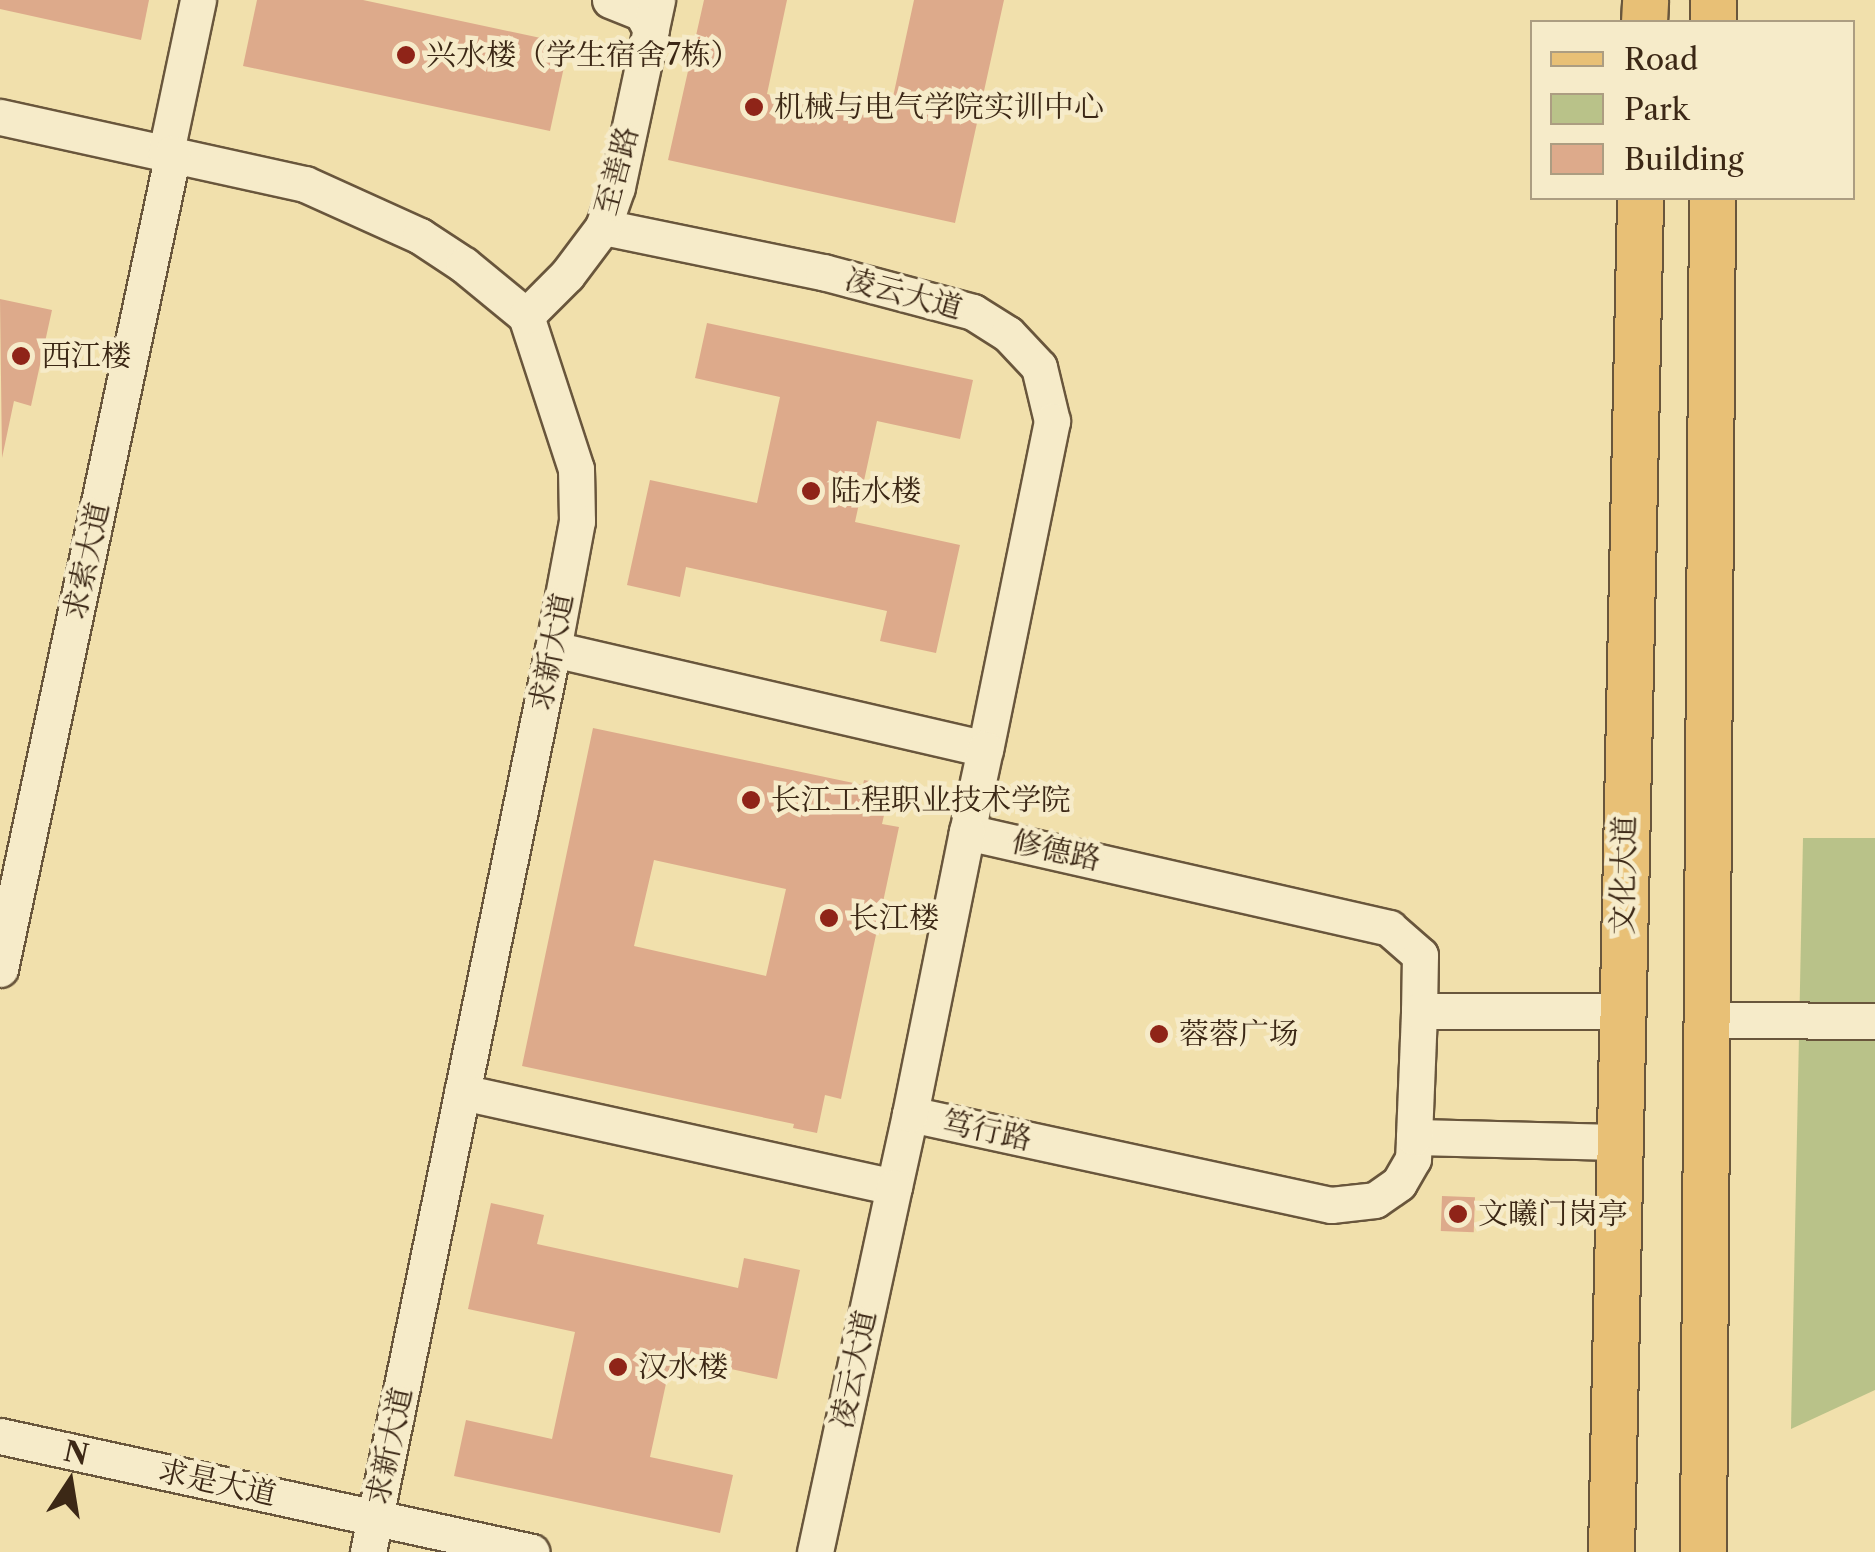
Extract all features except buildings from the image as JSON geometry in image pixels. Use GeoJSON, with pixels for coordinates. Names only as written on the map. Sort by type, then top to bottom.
{"type":"FeatureCollection","features":[{"type":"Feature","properties":{"kind":"main road","name":"文化大道"},"geometry":{"type":"LineString","coordinates":[[1611,1552],[1640,200]]}},
{"type":"Feature","properties":{"kind":"main road"},"geometry":{"type":"LineString","coordinates":[[1702,1552],[1710,1020],[1712,200]]}},
{"type":"Feature","properties":{"kind":"street","name":"求索大道"},"geometry":{"type":"LineString","coordinates":[[0,969],[198,0]]}},
{"type":"Feature","properties":{"kind":"street"},"geometry":{"type":"LineString","coordinates":[[610,0],[654,15]]}},
{"type":"Feature","properties":{"kind":"street","name":"至善路"},"geometry":{"type":"LineString","coordinates":[[526,316],[567,275],[603,227],[617,187],[654,15]]}},
{"type":"Feature","properties":{"kind":"street"},"geometry":{"type":"LineString","coordinates":[[0,117],[304,184],[369,210],[464,265],[526,316]]}},
{"type":"Feature","properties":{"kind":"street","name":"凌云大道"},"geometry":{"type":"LineString","coordinates":[[603,227],[824,272],[973,312],[1008,334],[1039,367],[1052,421],[985,749]]}},
{"type":"Feature","properties":{"kind":"street","name":"求新大道"},"geometry":{"type":"LineString","coordinates":[[368,1552],[577,521],[576,469],[526,316]]}},
{"type":"Feature","properties":{"kind":"street"},"geometry":{"type":"LineString","coordinates":[[553,649],[985,749],[910,1114]]}},
{"type":"Feature","properties":{"kind":"street","name":"修德路"},"geometry":{"type":"LineString","coordinates":[[967,832],[1365,918],[1390,928],[1420,955],[1418,1011]]}},
{"type":"Feature","properties":{"kind":"street"},"geometry":{"type":"LineString","coordinates":[[1418,1011],[1621,1011]]}},
{"type":"Feature","properties":{"kind":"street","name":"笃行路"},"geometry":{"type":"LineString","coordinates":[[894,1187],[910,1114],[1331,1205],[1376,1200],[1399,1184],[1414,1159],[1418,1011]]}},
{"type":"Feature","properties":{"kind":"street"},"geometry":{"type":"LineString","coordinates":[[1710,1020],[1875,1021]]}},
{"type":"Feature","properties":{"kind":"street"},"geometry":{"type":"LineString","coordinates":[[462,1092],[894,1187]]}},
{"type":"Feature","properties":{"kind":"street"},"geometry":{"type":"LineString","coordinates":[[1414,1137],[1618,1142]]}},
{"type":"Feature","properties":{"kind":"street","name":"凌云大道"},"geometry":{"type":"LineString","coordinates":[[815,1552],[894,1187]]}},
{"type":"Feature","properties":{"kind":"street","name":"求是大道"},"geometry":{"type":"LineString","coordinates":[[0,1436],[375,1518]]}},
{"type":"Feature","properties":{"kind":"street"},"geometry":{"type":"LineString","coordinates":[[375,1518],[532,1552]]}},
{"type":"Feature","properties":{"kind":"green space"},"geometry":{"type":"Polygon","coordinates":[[[1803,838],[1875,838],[1875,1390],[1791,1429],[1803,838]]]}},
{"type":"Feature","properties":{"kind":"place","name":"兴水楼（学生宿舍7栋）"},"geometry":{"type":"Point","coordinates":[406,55]}},
{"type":"Feature","properties":{"kind":"place","name":"机械与电气学院实训中心"},"geometry":{"type":"Point","coordinates":[754,107]}},
{"type":"Feature","properties":{"kind":"place","name":"西江楼"},"geometry":{"type":"Point","coordinates":[21,356]}},
{"type":"Feature","properties":{"kind":"place","name":"陆水楼"},"geometry":{"type":"Point","coordinates":[811,491]}},
{"type":"Feature","properties":{"kind":"place","name":"长江工程职业技术学院"},"geometry":{"type":"Point","coordinates":[751,800]}},
{"type":"Feature","properties":{"kind":"place","name":"长江楼"},"geometry":{"type":"Point","coordinates":[829,918]}},
{"type":"Feature","properties":{"kind":"place","name":"蓉蓉广场"},"geometry":{"type":"Point","coordinates":[1159,1034]}},
{"type":"Feature","properties":{"kind":"place","name":"文曦门岗亭"},"geometry":{"type":"Point","coordinates":[1458,1214]}},
{"type":"Feature","properties":{"kind":"place","name":"汉水楼"},"geometry":{"type":"Point","coordinates":[618,1367]}}]}
